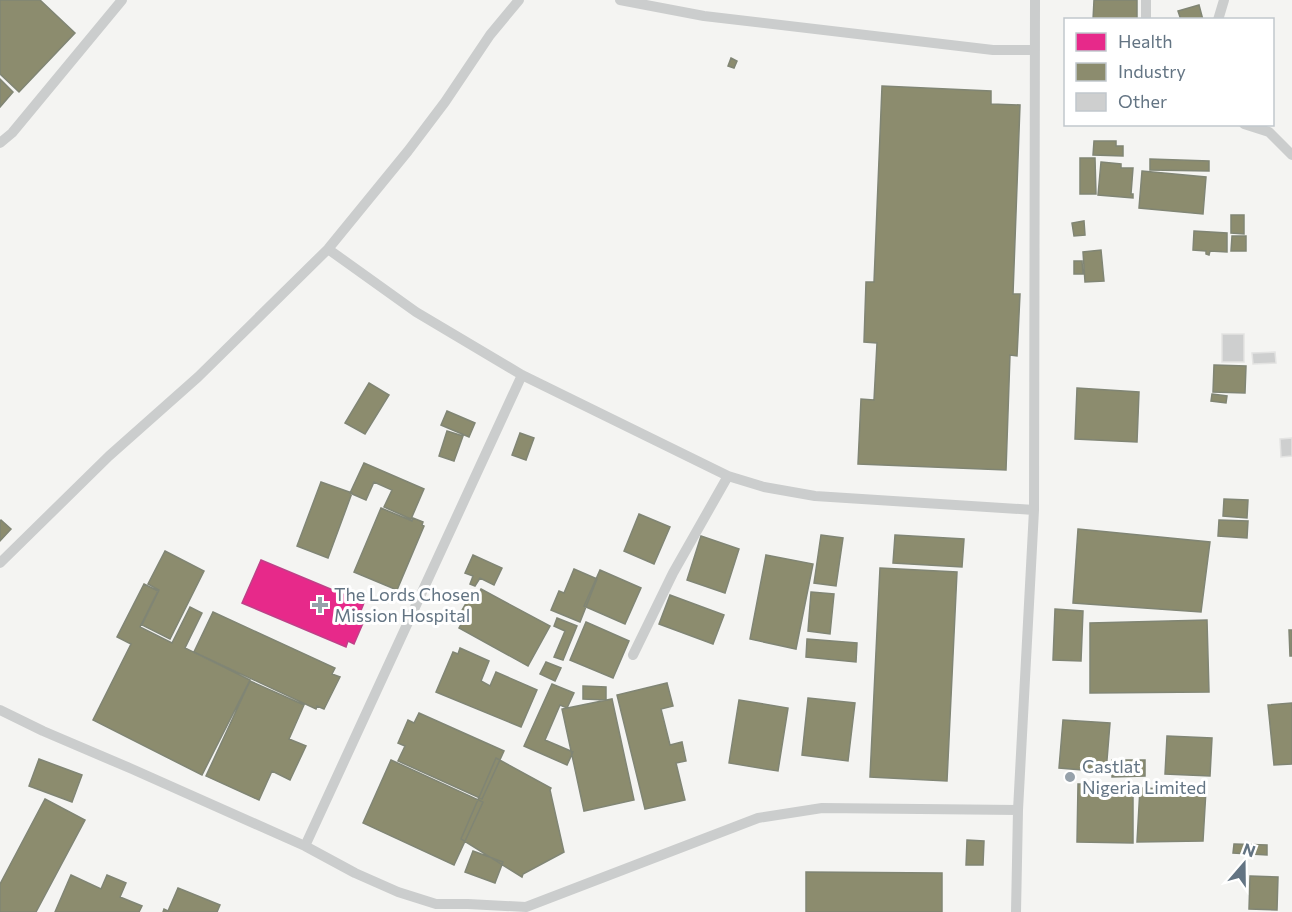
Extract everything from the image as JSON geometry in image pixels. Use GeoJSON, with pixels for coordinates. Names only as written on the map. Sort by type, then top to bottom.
{"type":"FeatureCollection","features":[{"type":"Feature","properties":{"kind":"lane"},"geometry":{"type":"LineString","coordinates":[[0,143],[12,133],[122,0]]}},
{"type":"Feature","properties":{"kind":"lane"},"geometry":{"type":"LineString","coordinates":[[0,563],[109,456],[198,377],[328,249],[408,151],[445,102],[490,35],[519,0]]}},
{"type":"Feature","properties":{"kind":"lane"},"geometry":{"type":"LineString","coordinates":[[620,0],[704,16],[993,50],[1035,50]]}},
{"type":"Feature","properties":{"kind":"lane"},"geometry":{"type":"LineString","coordinates":[[1016,912],[1018,810],[1034,510],[1035,0]]}},
{"type":"Feature","properties":{"kind":"lane"},"geometry":{"type":"LineString","coordinates":[[1146,0],[1146,18]]}},
{"type":"Feature","properties":{"kind":"lane"},"geometry":{"type":"LineString","coordinates":[[1219,18],[1224,0]]}},
{"type":"Feature","properties":{"kind":"lane"},"geometry":{"type":"LineString","coordinates":[[1250,126],[1269,132],[1292,155]]}},
{"type":"Feature","properties":{"kind":"lane"},"geometry":{"type":"LineString","coordinates":[[328,249],[416,312],[522,375],[728,476],[764,488],[815,496],[1034,510]]}},
{"type":"Feature","properties":{"kind":"lane"},"geometry":{"type":"LineString","coordinates":[[305,846],[522,375]]}},
{"type":"Feature","properties":{"kind":"lane"},"geometry":{"type":"LineString","coordinates":[[633,655],[673,573],[728,476]]}},
{"type":"Feature","properties":{"kind":"lane"},"geometry":{"type":"LineString","coordinates":[[0,710],[305,846],[355,873],[398,892],[436,904],[526,907],[758,818],[822,808],[1018,810]]}},
{"type":"Feature","properties":{"kind":"building: Health"},"geometry":{"type":"Polygon","coordinates":[[[261,560],[364,603],[360,613],[366,616],[354,644],[348,641],[346,647],[242,603],[261,560]]]}},
{"type":"Feature","properties":{"kind":"building: Industry"},"geometry":{"type":"Polygon","coordinates":[[[0,0],[40,0],[75,33],[19,92],[0,74],[0,0]]]}},
{"type":"Feature","properties":{"kind":"building: Industry"},"geometry":{"type":"Polygon","coordinates":[[[1094,0],[1137,0],[1137,18],[1093,18],[1094,0]]]}},
{"type":"Feature","properties":{"kind":"building: Industry"},"geometry":{"type":"Polygon","coordinates":[[[1199,5],[1202,18],[1180,18],[1178,11],[1199,5]]]}},
{"type":"Feature","properties":{"kind":"building: Industry"},"geometry":{"type":"Polygon","coordinates":[[[731,58],[737,61],[734,68],[728,66],[731,58]]]}},
{"type":"Feature","properties":{"kind":"building: Industry"},"geometry":{"type":"Polygon","coordinates":[[[0,79],[13,92],[0,107],[0,79]]]}},
{"type":"Feature","properties":{"kind":"building: Industry"},"geometry":{"type":"Polygon","coordinates":[[[882,86],[991,91],[991,104],[1020,105],[1013,294],[1020,294],[1017,356],[1010,355],[1006,470],[858,464],[861,399],[874,400],[877,343],[864,342],[866,282],[874,282],[882,86]]]}},
{"type":"Feature","properties":{"kind":"building: Industry"},"geometry":{"type":"Polygon","coordinates":[[[1094,141],[1116,141],[1116,146],[1123,146],[1123,156],[1093,155],[1094,141]]]}},
{"type":"Feature","properties":{"kind":"building: Industry"},"geometry":{"type":"Polygon","coordinates":[[[1080,158],[1095,158],[1096,194],[1080,194],[1080,158]]]}},
{"type":"Feature","properties":{"kind":"building: Industry"},"geometry":{"type":"Polygon","coordinates":[[[1150,159],[1209,161],[1209,171],[1150,170],[1150,159]]]}},
{"type":"Feature","properties":{"kind":"building: Industry"},"geometry":{"type":"Polygon","coordinates":[[[1101,162],[1121,164],[1121,168],[1133,168],[1131,194],[1133,198],[1098,195],[1101,162]]]}},
{"type":"Feature","properties":{"kind":"building: Industry"},"geometry":{"type":"Polygon","coordinates":[[[1142,171],[1206,177],[1203,214],[1139,208],[1142,171]]]}},
{"type":"Feature","properties":{"kind":"building: Industry"},"geometry":{"type":"Polygon","coordinates":[[[1231,215],[1244,215],[1244,234],[1231,233],[1231,215]]]}},
{"type":"Feature","properties":{"kind":"building: Industry"},"geometry":{"type":"Polygon","coordinates":[[[1084,221],[1085,235],[1074,236],[1072,223],[1084,221]]]}},
{"type":"Feature","properties":{"kind":"building: Industry"},"geometry":{"type":"Polygon","coordinates":[[[1194,231],[1227,233],[1227,252],[1210,251],[1209,255],[1206,251],[1193,250],[1194,231]]]}},
{"type":"Feature","properties":{"kind":"building: Industry"},"geometry":{"type":"Polygon","coordinates":[[[1232,236],[1246,236],[1246,251],[1231,251],[1232,236]]]}},
{"type":"Feature","properties":{"kind":"building: Industry"},"geometry":{"type":"Polygon","coordinates":[[[1101,250],[1104,281],[1085,282],[1083,252],[1101,250]]]}},
{"type":"Feature","properties":{"kind":"building: Industry"},"geometry":{"type":"Polygon","coordinates":[[[1074,261],[1082,261],[1083,274],[1074,274],[1074,261]]]}},
{"type":"Feature","properties":{"kind":"building: Industry"},"geometry":{"type":"Polygon","coordinates":[[[1214,365],[1246,366],[1245,393],[1213,392],[1214,365]]]}},
{"type":"Feature","properties":{"kind":"building: Industry"},"geometry":{"type":"Polygon","coordinates":[[[369,383],[389,395],[365,434],[345,423],[369,383]]]}},
{"type":"Feature","properties":{"kind":"building: Industry"},"geometry":{"type":"Polygon","coordinates":[[[1077,388],[1139,392],[1137,442],[1075,439],[1077,388]]]}},
{"type":"Feature","properties":{"kind":"building: Industry"},"geometry":{"type":"Polygon","coordinates":[[[1212,394],[1227,396],[1226,403],[1211,401],[1212,394]]]}},
{"type":"Feature","properties":{"kind":"building: Industry"},"geometry":{"type":"Polygon","coordinates":[[[447,411],[475,423],[469,437],[441,425],[447,411]]]}},
{"type":"Feature","properties":{"kind":"building: Industry"},"geometry":{"type":"Polygon","coordinates":[[[447,431],[463,436],[454,461],[439,456],[447,431]]]}},
{"type":"Feature","properties":{"kind":"building: Industry"},"geometry":{"type":"Polygon","coordinates":[[[520,433],[534,438],[526,460],[512,455],[520,433]]]}},
{"type":"Feature","properties":{"kind":"building: Industry"},"geometry":{"type":"Polygon","coordinates":[[[364,463],[424,489],[411,519],[384,507],[392,490],[374,482],[366,500],[350,493],[364,463]]]}},
{"type":"Feature","properties":{"kind":"building: Industry"},"geometry":{"type":"Polygon","coordinates":[[[321,482],[352,493],[328,558],[297,546],[321,482]]]}},
{"type":"Feature","properties":{"kind":"building: Industry"},"geometry":{"type":"Polygon","coordinates":[[[1224,499],[1248,500],[1247,518],[1223,516],[1224,499]]]}},
{"type":"Feature","properties":{"kind":"building: Industry"},"geometry":{"type":"Polygon","coordinates":[[[381,508],[412,521],[413,518],[423,522],[424,526],[397,590],[354,572],[381,508]]]}},
{"type":"Feature","properties":{"kind":"building: Industry"},"geometry":{"type":"Polygon","coordinates":[[[639,514],[670,527],[654,564],[624,551],[639,514]]]}},
{"type":"Feature","properties":{"kind":"building: Industry"},"geometry":{"type":"Polygon","coordinates":[[[1219,520],[1248,521],[1247,538],[1218,536],[1219,520]]]}},
{"type":"Feature","properties":{"kind":"building: Industry"},"geometry":{"type":"Polygon","coordinates":[[[0,521],[11,529],[0,541],[0,521]]]}},
{"type":"Feature","properties":{"kind":"building: Industry"},"geometry":{"type":"Polygon","coordinates":[[[1078,529],[1210,542],[1201,612],[1073,603],[1078,529]]]}},
{"type":"Feature","properties":{"kind":"building: Industry"},"geometry":{"type":"Polygon","coordinates":[[[821,535],[843,538],[836,586],[814,583],[821,535]]]}},
{"type":"Feature","properties":{"kind":"building: Industry"},"geometry":{"type":"Polygon","coordinates":[[[895,535],[964,539],[962,567],[893,563],[895,535]]]}},
{"type":"Feature","properties":{"kind":"building: Industry"},"geometry":{"type":"Polygon","coordinates":[[[701,536],[739,549],[725,593],[687,580],[701,536]]]}},
{"type":"Feature","properties":{"kind":"building: Industry"},"geometry":{"type":"Polygon","coordinates":[[[165,551],[204,571],[170,639],[142,625],[159,590],[148,584],[165,551]]]}},
{"type":"Feature","properties":{"kind":"building: Industry"},"geometry":{"type":"Polygon","coordinates":[[[473,555],[502,568],[494,585],[480,578],[475,586],[470,584],[473,576],[465,573],[473,555]]]}},
{"type":"Feature","properties":{"kind":"building: Industry"},"geometry":{"type":"Polygon","coordinates":[[[766,555],[813,564],[796,649],[750,639],[766,555]]]}},
{"type":"Feature","properties":{"kind":"building: Industry"},"geometry":{"type":"Polygon","coordinates":[[[880,568],[957,572],[947,781],[870,777],[880,568]]]}},
{"type":"Feature","properties":{"kind":"building: Industry"},"geometry":{"type":"Polygon","coordinates":[[[574,569],[597,579],[580,622],[551,610],[559,591],[564,593],[574,569]]]}},
{"type":"Feature","properties":{"kind":"building: Industry"},"geometry":{"type":"Polygon","coordinates":[[[600,570],[641,588],[625,624],[584,606],[600,570]]]}},
{"type":"Feature","properties":{"kind":"building: Industry"},"geometry":{"type":"Polygon","coordinates":[[[144,584],[158,591],[140,627],[172,643],[190,607],[202,613],[185,648],[250,680],[202,775],[93,720],[131,644],[117,637],[144,584]]]}},
{"type":"Feature","properties":{"kind":"building: Industry"},"geometry":{"type":"Polygon","coordinates":[[[481,589],[550,626],[528,666],[459,628],[466,615],[461,612],[469,598],[475,601],[481,589]]]}},
{"type":"Feature","properties":{"kind":"building: Industry"},"geometry":{"type":"Polygon","coordinates":[[[811,592],[834,594],[830,634],[808,631],[811,592]]]}},
{"type":"Feature","properties":{"kind":"building: Industry"},"geometry":{"type":"Polygon","coordinates":[[[670,595],[724,615],[713,644],[659,624],[670,595]]]}},
{"type":"Feature","properties":{"kind":"building: Industry"},"geometry":{"type":"Polygon","coordinates":[[[1055,609],[1083,611],[1081,661],[1053,660],[1055,609]]]}},
{"type":"Feature","properties":{"kind":"building: Industry"},"geometry":{"type":"Polygon","coordinates":[[[213,612],[335,668],[332,674],[340,677],[324,709],[317,706],[316,709],[194,652],[213,612]]]}},
{"type":"Feature","properties":{"kind":"building: Industry"},"geometry":{"type":"Polygon","coordinates":[[[557,618],[577,626],[563,660],[554,657],[565,631],[554,626],[557,618]]]}},
{"type":"Feature","properties":{"kind":"building: Industry"},"geometry":{"type":"Polygon","coordinates":[[[1207,620],[1209,692],[1090,693],[1090,623],[1207,620]]]}},
{"type":"Feature","properties":{"kind":"building: Industry"},"geometry":{"type":"Polygon","coordinates":[[[586,622],[629,641],[613,678],[570,660],[586,622]]]}},
{"type":"Feature","properties":{"kind":"building: Industry"},"geometry":{"type":"Polygon","coordinates":[[[1289,630],[1292,630],[1292,656],[1290,656],[1289,630]]]}},
{"type":"Feature","properties":{"kind":"building: Industry"},"geometry":{"type":"Polygon","coordinates":[[[807,639],[857,643],[856,662],[806,657],[807,639]]]}},
{"type":"Feature","properties":{"kind":"building: Industry"},"geometry":{"type":"Polygon","coordinates":[[[460,648],[489,661],[481,681],[490,686],[496,672],[537,690],[521,727],[436,692],[453,652],[458,654],[460,648]]]}},
{"type":"Feature","properties":{"kind":"building: Industry"},"geometry":{"type":"Polygon","coordinates":[[[546,662],[561,668],[555,681],[540,674],[546,662]]]}},
{"type":"Feature","properties":{"kind":"building: Industry"},"geometry":{"type":"Polygon","coordinates":[[[250,681],[304,705],[289,739],[306,746],[290,780],[272,771],[259,800],[206,776],[250,681]]]}},
{"type":"Feature","properties":{"kind":"building: Industry"},"geometry":{"type":"Polygon","coordinates":[[[667,683],[673,706],[661,709],[670,745],[682,742],[686,761],[676,763],[685,800],[645,809],[617,695],[667,683]]]}},
{"type":"Feature","properties":{"kind":"building: Industry"},"geometry":{"type":"Polygon","coordinates":[[[552,684],[574,693],[567,708],[560,705],[545,740],[573,752],[567,765],[524,746],[552,684]]]}},
{"type":"Feature","properties":{"kind":"building: Industry"},"geometry":{"type":"Polygon","coordinates":[[[583,686],[606,687],[606,700],[583,699],[583,686]]]}},
{"type":"Feature","properties":{"kind":"building: Industry"},"geometry":{"type":"Polygon","coordinates":[[[808,698],[855,703],[848,761],[802,755],[808,698]]]}},
{"type":"Feature","properties":{"kind":"building: Industry"},"geometry":{"type":"Polygon","coordinates":[[[612,699],[634,800],[584,811],[562,709],[612,699]]]}},
{"type":"Feature","properties":{"kind":"building: Industry"},"geometry":{"type":"Polygon","coordinates":[[[739,700],[788,708],[778,771],[729,763],[739,700]]]}},
{"type":"Feature","properties":{"kind":"building: Industry"},"geometry":{"type":"Polygon","coordinates":[[[1292,703],[1292,764],[1274,765],[1268,705],[1292,703]]]}},
{"type":"Feature","properties":{"kind":"building: Industry"},"geometry":{"type":"Polygon","coordinates":[[[419,713],[504,751],[482,799],[398,761],[405,746],[398,743],[408,720],[414,723],[419,713]]]}},
{"type":"Feature","properties":{"kind":"building: Industry"},"geometry":{"type":"Polygon","coordinates":[[[1063,720],[1110,723],[1106,772],[1059,768],[1063,720]]]}},
{"type":"Feature","properties":{"kind":"building: Industry"},"geometry":{"type":"Polygon","coordinates":[[[1167,736],[1212,738],[1210,776],[1165,774],[1167,736]]]}},
{"type":"Feature","properties":{"kind":"building: Industry"},"geometry":{"type":"Polygon","coordinates":[[[496,758],[551,788],[564,852],[523,874],[522,877],[461,839],[496,758]]]}},
{"type":"Feature","properties":{"kind":"building: Industry"},"geometry":{"type":"Polygon","coordinates":[[[39,759],[82,775],[72,802],[29,786],[39,759]]]}},
{"type":"Feature","properties":{"kind":"building: Industry"},"geometry":{"type":"Polygon","coordinates":[[[391,760],[483,802],[454,865],[363,823],[391,760]]]}},
{"type":"Feature","properties":{"kind":"building: Industry"},"geometry":{"type":"Polygon","coordinates":[[[1112,760],[1145,760],[1145,776],[1112,777],[1112,760]]]}},
{"type":"Feature","properties":{"kind":"building: Industry"},"geometry":{"type":"Polygon","coordinates":[[[1078,784],[1133,785],[1133,843],[1077,842],[1078,784]]]}},
{"type":"Feature","properties":{"kind":"building: Industry"},"geometry":{"type":"Polygon","coordinates":[[[1140,788],[1206,790],[1203,841],[1137,842],[1140,788]]]}},
{"type":"Feature","properties":{"kind":"building: Industry"},"geometry":{"type":"Polygon","coordinates":[[[45,799],[85,820],[36,912],[0,912],[0,884],[45,799]]]}},
{"type":"Feature","properties":{"kind":"building: Industry"},"geometry":{"type":"Polygon","coordinates":[[[967,840],[984,841],[983,865],[966,865],[967,840]]]}},
{"type":"Feature","properties":{"kind":"building: Industry"},"geometry":{"type":"Polygon","coordinates":[[[1234,844],[1267,845],[1267,855],[1233,853],[1234,844]]]}},
{"type":"Feature","properties":{"kind":"building: Industry"},"geometry":{"type":"Polygon","coordinates":[[[473,851],[503,862],[495,883],[465,872],[473,851]]]}},
{"type":"Feature","properties":{"kind":"building: Industry"},"geometry":{"type":"Polygon","coordinates":[[[806,872],[942,873],[942,912],[806,912],[806,872]]]}},
{"type":"Feature","properties":{"kind":"building: Industry"},"geometry":{"type":"Polygon","coordinates":[[[71,875],[101,889],[107,875],[126,883],[120,897],[142,906],[139,912],[55,912],[71,875]]]}},
{"type":"Feature","properties":{"kind":"building: Industry"},"geometry":{"type":"Polygon","coordinates":[[[1250,876],[1278,877],[1277,910],[1249,909],[1250,876]]]}},
{"type":"Feature","properties":{"kind":"building: Industry"},"geometry":{"type":"Polygon","coordinates":[[[178,888],[220,905],[217,912],[163,912],[164,909],[168,911],[178,888]]]}},
{"type":"Feature","properties":{"kind":"building: Other"},"geometry":{"type":"Polygon","coordinates":[[[1222,334],[1244,334],[1244,362],[1222,362],[1222,334]]]}},
{"type":"Feature","properties":{"kind":"building: Other"},"geometry":{"type":"Polygon","coordinates":[[[1275,352],[1276,363],[1253,364],[1252,353],[1275,352]]]}},
{"type":"Feature","properties":{"kind":"building: Other"},"geometry":{"type":"Polygon","coordinates":[[[1292,438],[1292,456],[1281,457],[1280,439],[1292,438]]]}},
{"type":"Feature","properties":{"kind":"place","name":"The Lords Chosen Mission Hospital"},"geometry":{"type":"Point","coordinates":[320,605]}},
{"type":"Feature","properties":{"kind":"place","name":"Castlat Nigeria Limited"},"geometry":{"type":"Point","coordinates":[1070,777]}}]}
